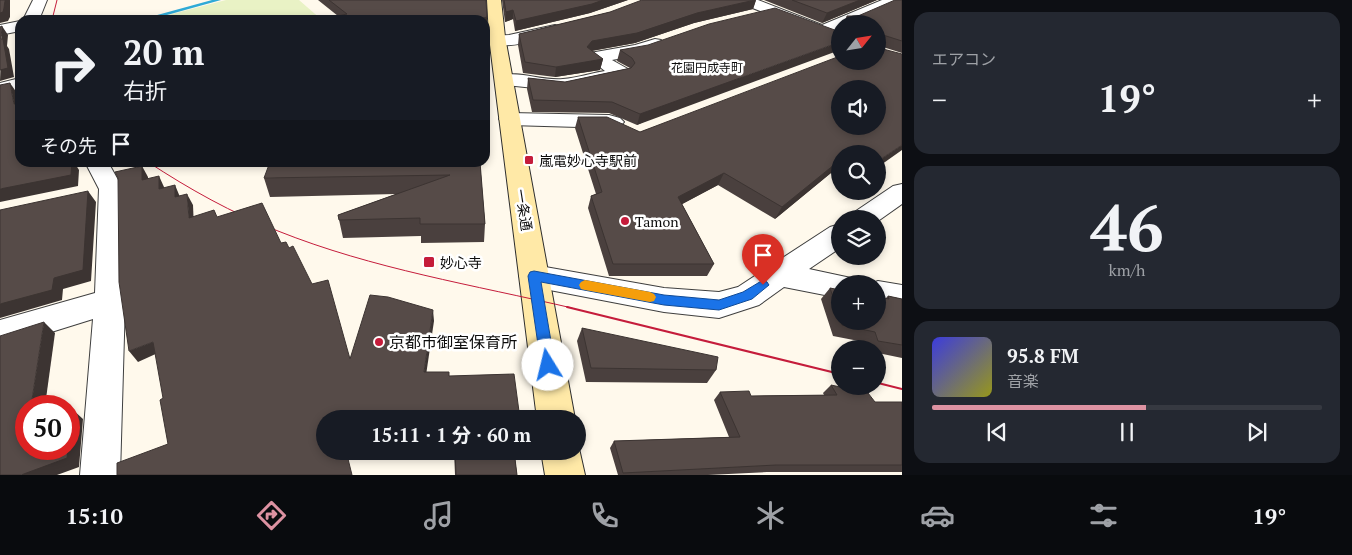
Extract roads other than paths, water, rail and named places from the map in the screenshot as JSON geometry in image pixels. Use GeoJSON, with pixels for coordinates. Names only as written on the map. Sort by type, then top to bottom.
{"type":"FeatureCollection","features":[{"type":"Feature","properties":{"kind":"main road","name":"一条通"},"geometry":{"type":"LineString","coordinates":[[494,0],[493,36],[504,80],[555,410]]}},
{"type":"Feature","properties":{"kind":"main road"},"geometry":{"type":"LineString","coordinates":[[562,460],[565,475]]}},
{"type":"Feature","properties":{"kind":"street"},"geometry":{"type":"LineString","coordinates":[[33,15],[40,0]]}},
{"type":"Feature","properties":{"kind":"street"},"geometry":{"type":"LineString","coordinates":[[822,31],[895,2]]}},
{"type":"Feature","properties":{"kind":"street"},"geometry":{"type":"LineString","coordinates":[[745,8],[772,11],[831,34]]}},
{"type":"Feature","properties":{"kind":"street"},"geometry":{"type":"LineString","coordinates":[[0,30],[15,27]]}},
{"type":"Feature","properties":{"kind":"street"},"geometry":{"type":"LineString","coordinates":[[493,36],[509,40],[572,27]]}},
{"type":"Feature","properties":{"kind":"street"},"geometry":{"type":"LineString","coordinates":[[504,80],[525,80],[539,84],[563,85],[621,73],[596,57],[638,50],[673,37]]}},
{"type":"Feature","properties":{"kind":"street"},"geometry":{"type":"LineString","coordinates":[[0,89],[15,85]]}},
{"type":"Feature","properties":{"kind":"street"},"geometry":{"type":"LineString","coordinates":[[510,119],[609,121],[629,131]]}},
{"type":"Feature","properties":{"kind":"street"},"geometry":{"type":"LineString","coordinates":[[99,167],[111,189],[110,301],[100,475]]}},
{"type":"Feature","properties":{"kind":"street"},"geometry":{"type":"LineString","coordinates":[[83,195],[111,189]]}},
{"type":"Feature","properties":{"kind":"street"},"geometry":{"type":"LineString","coordinates":[[875,210],[902,192]]}},
{"type":"Feature","properties":{"kind":"street"},"geometry":{"type":"LineString","coordinates":[[534,276],[664,300],[719,305],[748,296],[831,240]]}},
{"type":"Feature","properties":{"kind":"street"},"geometry":{"type":"LineString","coordinates":[[778,275],[831,284]]}},
{"type":"Feature","properties":{"kind":"street"},"geometry":{"type":"LineString","coordinates":[[886,294],[902,297]]}},
{"type":"Feature","properties":{"kind":"street"},"geometry":{"type":"LineString","coordinates":[[0,334],[110,301]]}},
{"type":"Feature","properties":{"kind":"waterway"},"geometry":{"type":"LineString","coordinates":[[161,15],[218,0]]}},
{"type":"Feature","properties":{"kind":"tram line"},"geometry":{"type":"LineString","coordinates":[[53,15],[57,0]]}},
{"type":"Feature","properties":{"kind":"tram line"},"geometry":{"type":"LineString","coordinates":[[156,167],[227,208],[261,224],[314,244],[387,266],[572,308]]}},
{"type":"Feature","properties":{"kind":"tram line"},"geometry":{"type":"LineString","coordinates":[[567,307],[831,372]]}},
{"type":"Feature","properties":{"kind":"tram line"},"geometry":{"type":"LineString","coordinates":[[886,385],[902,389]]}},
{"type":"Feature","properties":{"kind":"place","name":"嵐電妙心寺駅前"},"geometry":{"type":"Point","coordinates":[529,160]}},
{"type":"Feature","properties":{"kind":"place","name":"Tamon"},"geometry":{"type":"Point","coordinates":[625,221]}},
{"type":"Feature","properties":{"kind":"place","name":"妙心寺"},"geometry":{"type":"Point","coordinates":[429,262]}},
{"type":"Feature","properties":{"kind":"place","name":"京都市御室保育所"},"geometry":{"type":"Point","coordinates":[379,342]}},
{"type":"Feature","properties":{"kind":"district","name":"花園円成寺町"},"geometry":{"type":"Point","coordinates":[707,67]}}]}
